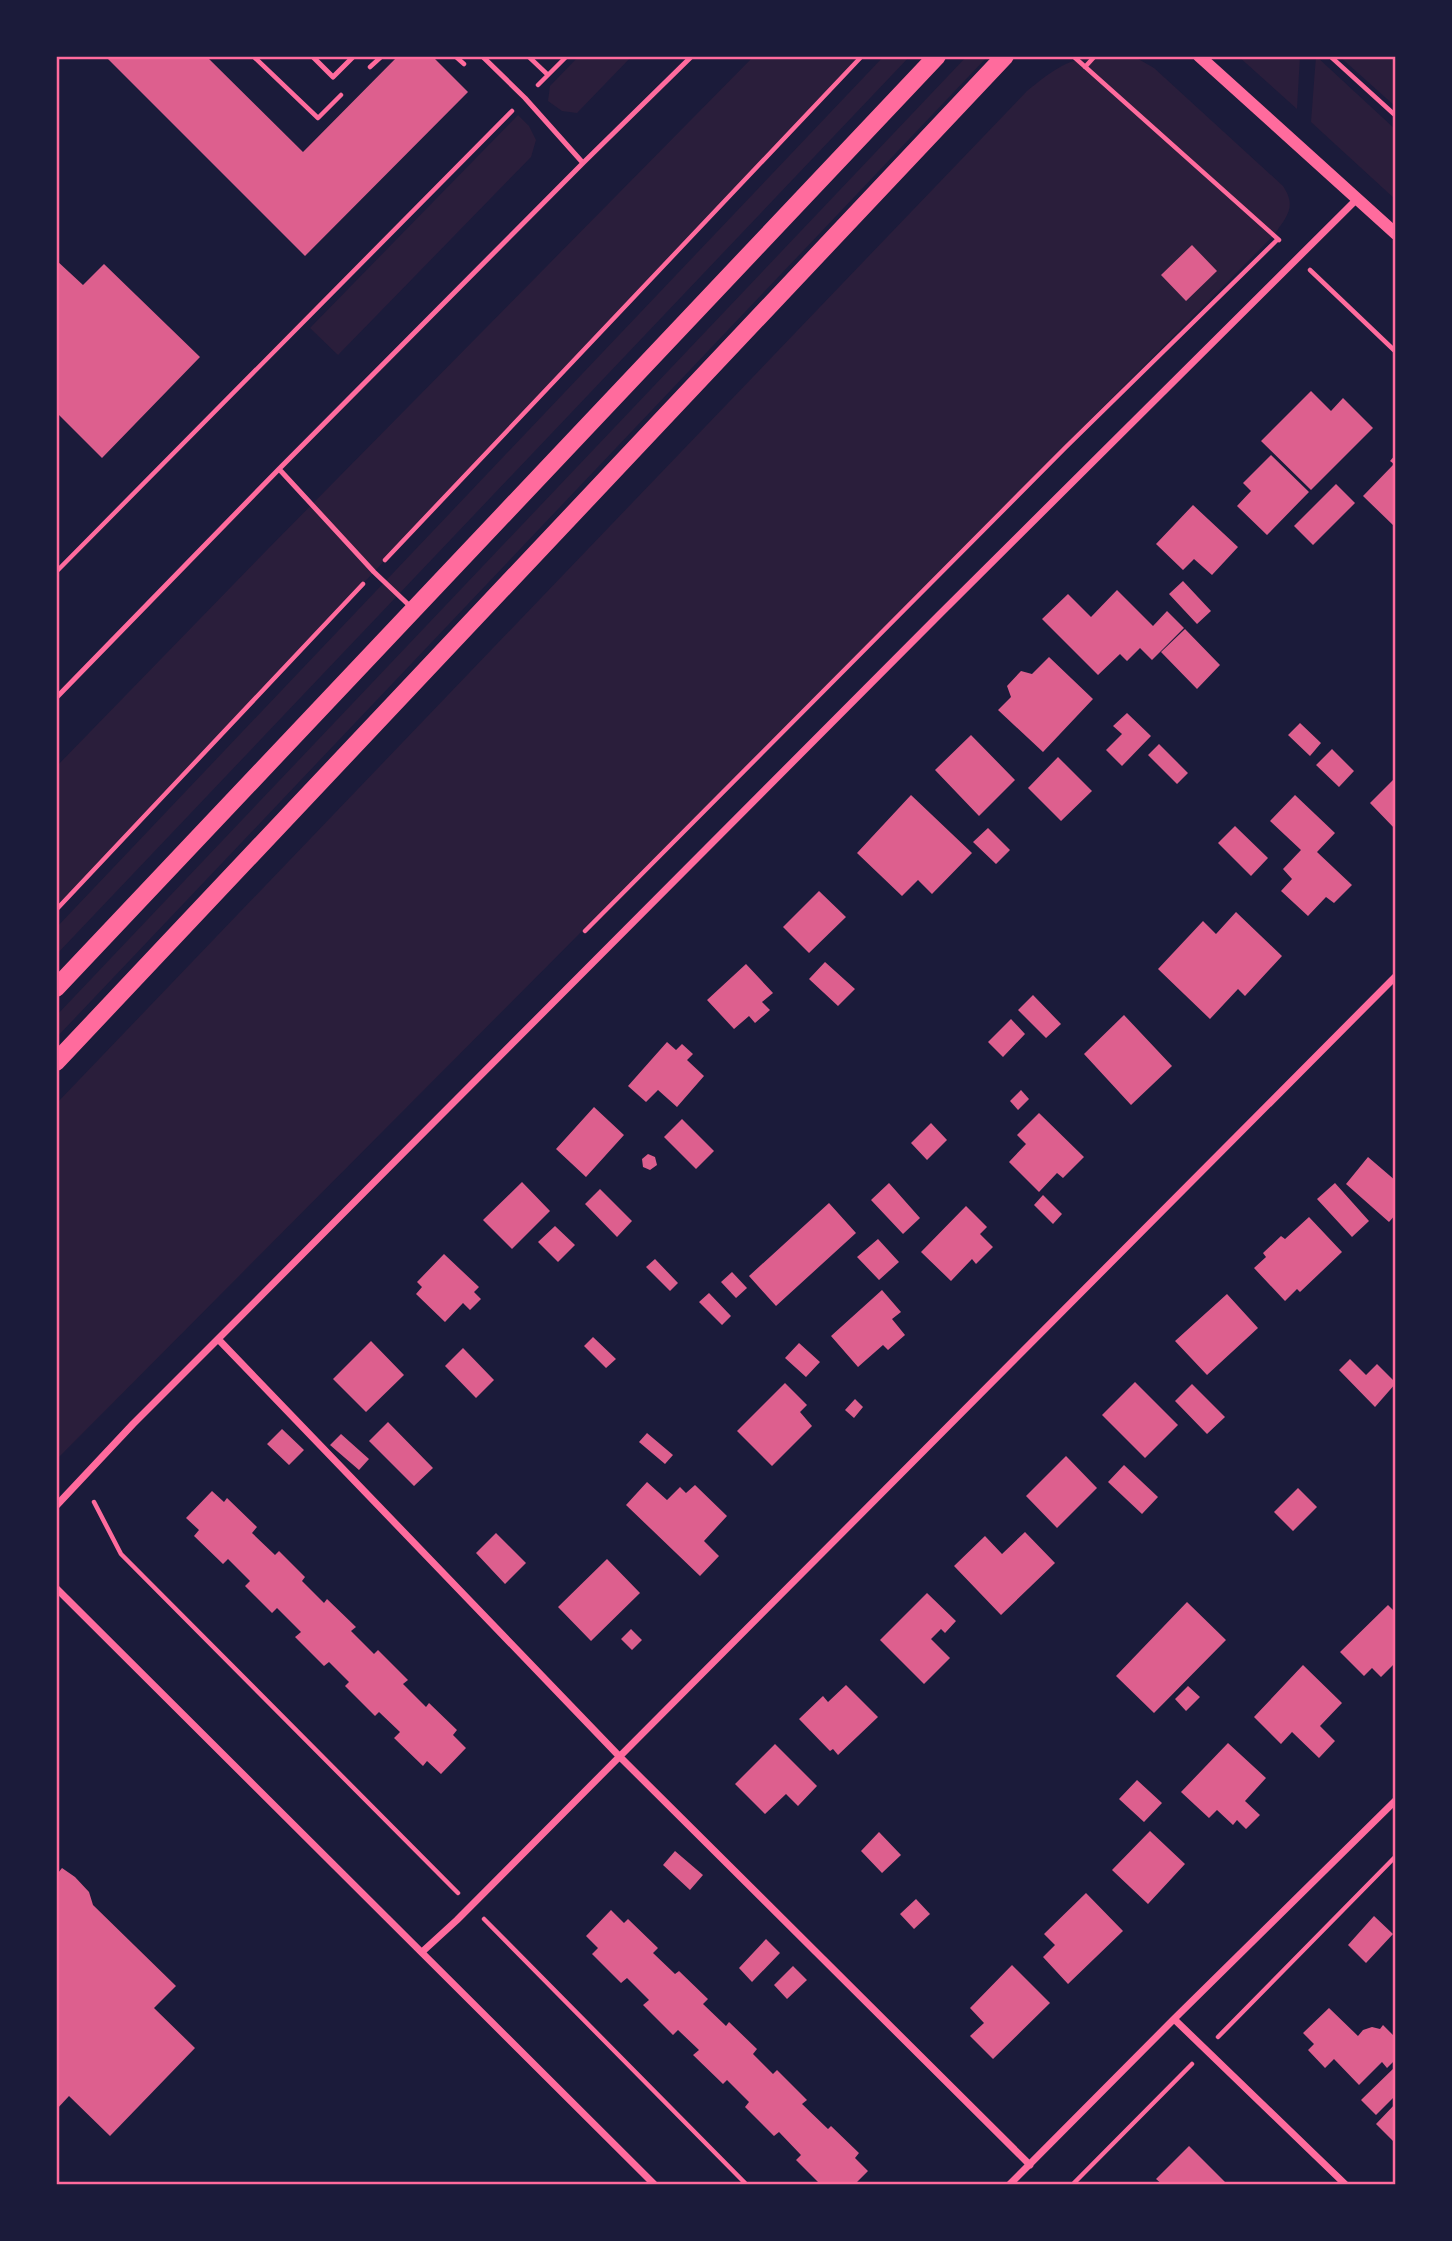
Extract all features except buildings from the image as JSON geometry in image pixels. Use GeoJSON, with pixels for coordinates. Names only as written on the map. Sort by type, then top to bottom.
{"type":"FeatureCollection","features":[{"type":"Feature","properties":{"kind":"main road"},"geometry":{"type":"LineString","coordinates":[[56,988],[937,56]]}},
{"type":"Feature","properties":{"kind":"main road"},"geometry":{"type":"LineString","coordinates":[[56,1062],[1005,56]]}},
{"type":"Feature","properties":{"kind":"street"},"geometry":{"type":"LineString","coordinates":[[1199,56],[1396,234]]}},
{"type":"Feature","properties":{"kind":"street"},"geometry":{"type":"LineString","coordinates":[[56,1506],[218,1339],[1358,198]]}},
{"type":"Feature","properties":{"kind":"street"},"geometry":{"type":"LineString","coordinates":[[422,1952],[620,1757],[1396,976]]}},
{"type":"Feature","properties":{"kind":"street"},"geometry":{"type":"LineString","coordinates":[[218,1339],[620,1757],[1030,2165]]}},
{"type":"Feature","properties":{"kind":"street"},"geometry":{"type":"LineString","coordinates":[[56,1588],[654,2185]]}},
{"type":"Feature","properties":{"kind":"street"},"geometry":{"type":"LineString","coordinates":[[1009,2185],[1396,1800]]}},
{"type":"Feature","properties":{"kind":"street"},"geometry":{"type":"LineString","coordinates":[[1174,2019],[1346,2185]]}},
{"type":"Feature","properties":{"kind":"lane"},"geometry":{"type":"LineString","coordinates":[[312,56],[333,77],[354,56]]}},
{"type":"Feature","properties":{"kind":"lane"},"geometry":{"type":"LineString","coordinates":[[482,56],[525,98],[583,163]]}},
{"type":"Feature","properties":{"kind":"lane"},"geometry":{"type":"LineString","coordinates":[[56,698],[279,469],[692,56]]}},
{"type":"Feature","properties":{"kind":"lane"},"geometry":{"type":"LineString","coordinates":[[279,469],[374,572],[414,610]]}},
{"type":"Feature","properties":{"kind":"path"},"geometry":{"type":"LineString","coordinates":[[528,56],[548,75]]}},
{"type":"Feature","properties":{"kind":"path"},"geometry":{"type":"LineString","coordinates":[[56,572],[566,56]]}},
{"type":"Feature","properties":{"kind":"path"},"geometry":{"type":"LineString","coordinates":[[56,909],[862,56]]}},
{"type":"Feature","properties":{"kind":"path"},"geometry":{"type":"LineString","coordinates":[[1073,56],[1278,239],[1396,352]]}},
{"type":"Feature","properties":{"kind":"path"},"geometry":{"type":"LineString","coordinates":[[1085,66],[1095,56]]}},
{"type":"Feature","properties":{"kind":"path"},"geometry":{"type":"LineString","coordinates":[[1330,56],[1396,116]]}},
{"type":"Feature","properties":{"kind":"path"},"geometry":{"type":"LineString","coordinates":[[585,931],[1066,447],[1278,239]]}},
{"type":"Feature","properties":{"kind":"path"},"geometry":{"type":"LineString","coordinates":[[94,1502],[121,1554],[747,2185]]}},
{"type":"Feature","properties":{"kind":"path"},"geometry":{"type":"LineString","coordinates":[[1072,2185],[1396,1856]]}},
{"type":"Feature","properties":{"kind":"shaded area"},"geometry":{"type":"Polygon","coordinates":[[[579,56],[632,56],[577,113],[562,111],[548,101],[550,86],[579,56]]]}},
{"type":"Feature","properties":{"kind":"shaded area"},"geometry":{"type":"Polygon","coordinates":[[[754,56],[862,56],[56,908],[56,767],[754,56]]]}},
{"type":"Feature","properties":{"kind":"shaded area"},"geometry":{"type":"Polygon","coordinates":[[[884,56],[910,56],[56,955],[56,928],[884,56]]]}},
{"type":"Feature","properties":{"kind":"shaded area"},"geometry":{"type":"Polygon","coordinates":[[[967,56],[988,56],[56,1038],[56,1016],[967,56]]]}},
{"type":"Feature","properties":{"kind":"shaded area"},"geometry":{"type":"Polygon","coordinates":[[[1096,56],[1133,56],[1154,68],[1283,186],[1290,206],[1274,235],[56,1460],[56,1104],[1027,91],[1066,64],[1096,56]]]}},
{"type":"Feature","properties":{"kind":"shaded area"},"geometry":{"type":"Polygon","coordinates":[[[1238,56],[1300,56],[1297,109],[1238,56]]]}},
{"type":"Feature","properties":{"kind":"shaded area"},"geometry":{"type":"Polygon","coordinates":[[[1316,56],[1396,130],[1396,200],[1311,122],[1316,56]]]}},
{"type":"Feature","properties":{"kind":"shaded area"},"geometry":{"type":"Polygon","coordinates":[[[1339,56],[1396,56],[1396,107],[1339,56]]]}},
{"type":"Feature","properties":{"kind":"shaded area"},"geometry":{"type":"Polygon","coordinates":[[[518,115],[529,126],[536,140],[531,157],[338,355],[310,328],[518,115]]]}}]}
